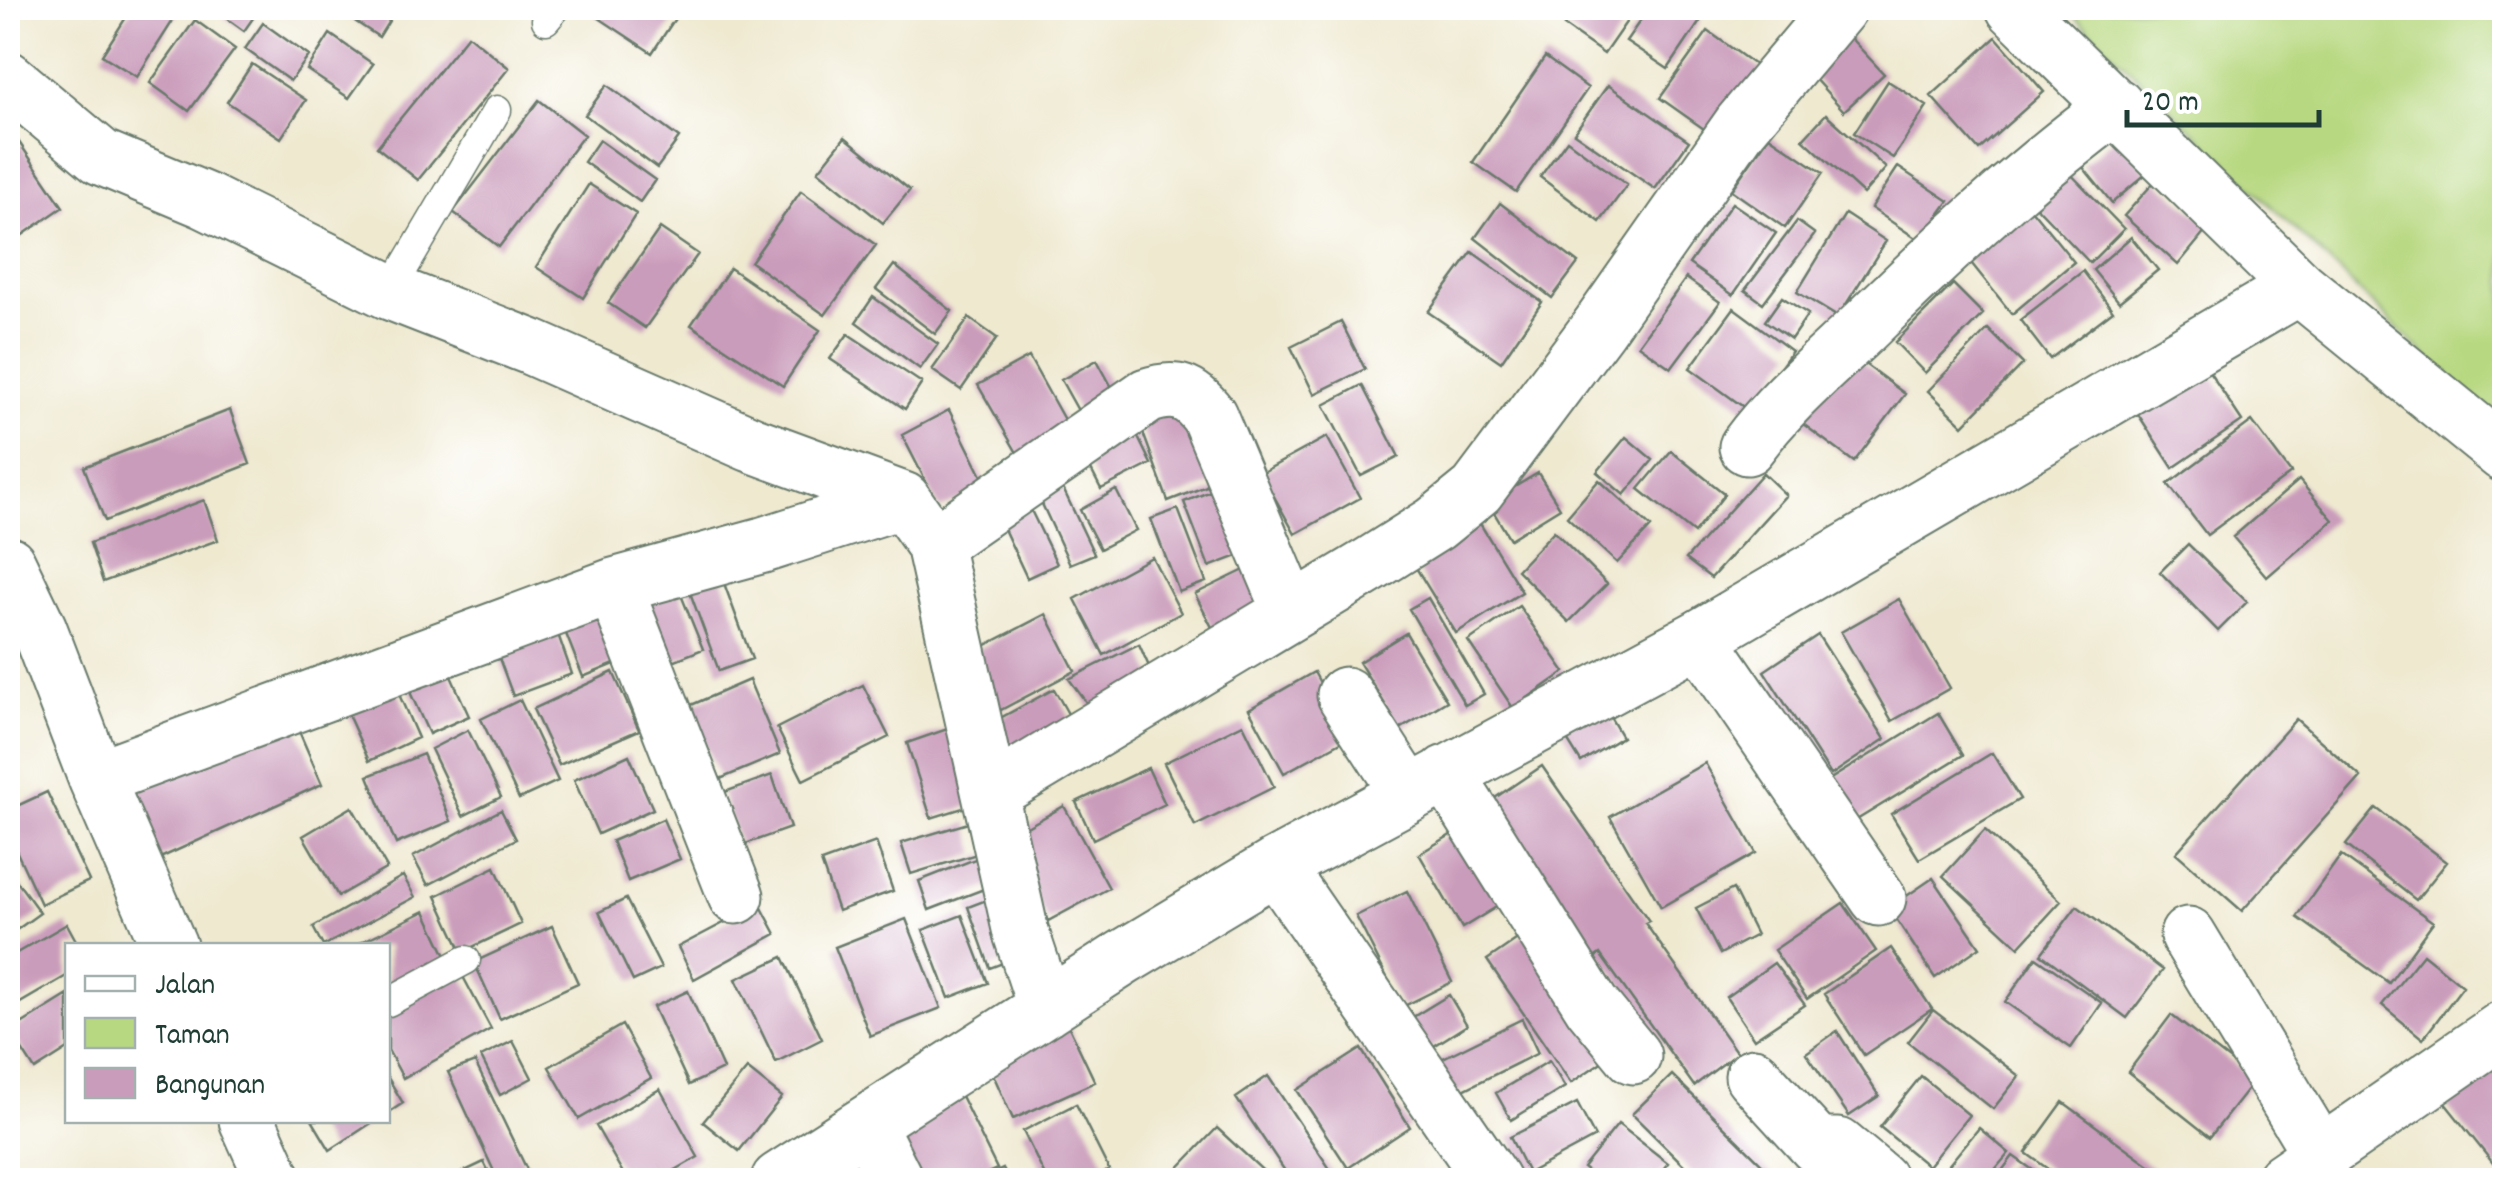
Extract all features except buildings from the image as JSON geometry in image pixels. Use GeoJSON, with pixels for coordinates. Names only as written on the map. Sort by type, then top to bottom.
{"type":"FeatureCollection","features":[{"type":"Feature","properties":{"kind":"street"},"geometry":{"type":"LineString","coordinates":[[991,793],[1435,524],[1477,490],[1741,125],[1839,8]]}},
{"type":"Feature","properties":{"kind":"street"},"geometry":{"type":"LineString","coordinates":[[2014,8],[2299,288],[2504,454]]}},
{"type":"Feature","properties":{"kind":"street"},"geometry":{"type":"LineString","coordinates":[[8,79],[101,157],[206,200],[390,292],[531,347],[918,522],[991,793],[1021,932],[1046,1008]]}},
{"type":"Feature","properties":{"kind":"street"},"geometry":{"type":"LineString","coordinates":[[1747,447],[1795,389],[1948,243],[2043,160],[2116,106]]}},
{"type":"Feature","properties":{"kind":"street"},"geometry":{"type":"LineString","coordinates":[[779,1180],[1276,866],[1699,638],[2299,288]]}},
{"type":"Feature","properties":{"kind":"street"},"geometry":{"type":"LineString","coordinates":[[96,778],[614,586],[763,545],[918,522],[1168,388],[1186,392],[1209,416],[1292,611]]}},
{"type":"Feature","properties":{"kind":"street"},"geometry":{"type":"LineString","coordinates":[[8,564],[40,629],[96,778],[169,943]]}},
{"type":"Feature","properties":{"kind":"street"},"geometry":{"type":"LineString","coordinates":[[614,586],[736,896]]}},
{"type":"Feature","properties":{"kind":"street"},"geometry":{"type":"LineString","coordinates":[[1699,638],[1878,898]]}},
{"type":"Feature","properties":{"kind":"street"},"geometry":{"type":"LineString","coordinates":[[1345,695],[1427,783],[1633,1056]]}},
{"type":"Feature","properties":{"kind":"street"},"geometry":{"type":"LineString","coordinates":[[1276,866],[1492,1180]]}},
{"type":"Feature","properties":{"kind":"street"},"geometry":{"type":"LineString","coordinates":[[2188,935],[2302,1168],[2504,1028]]}},
{"type":"Feature","properties":{"kind":"street"},"geometry":{"type":"LineString","coordinates":[[1752,1076],[1817,1146],[1838,1146],[1879,1180]]}},
{"type":"Feature","properties":{"kind":"street"},"geometry":{"type":"LineString","coordinates":[[248,1123],[274,1180]]}},
{"type":"Feature","properties":{"kind":"street"},"geometry":{"type":"LineString","coordinates":[[867,1124],[895,1180]]}},
{"type":"Feature","properties":{"kind":"lane"},"geometry":{"type":"LineString","coordinates":[[390,292],[497,110]]}},
{"type":"Feature","properties":{"kind":"lane"},"geometry":{"type":"LineString","coordinates":[[390,1001],[466,960]]}},
{"type":"Feature","properties":{"kind":"green space"},"geometry":{"type":"Polygon","coordinates":[[[2066,8],[2504,8],[2504,430],[2479,407],[2066,8]]]}}]}
